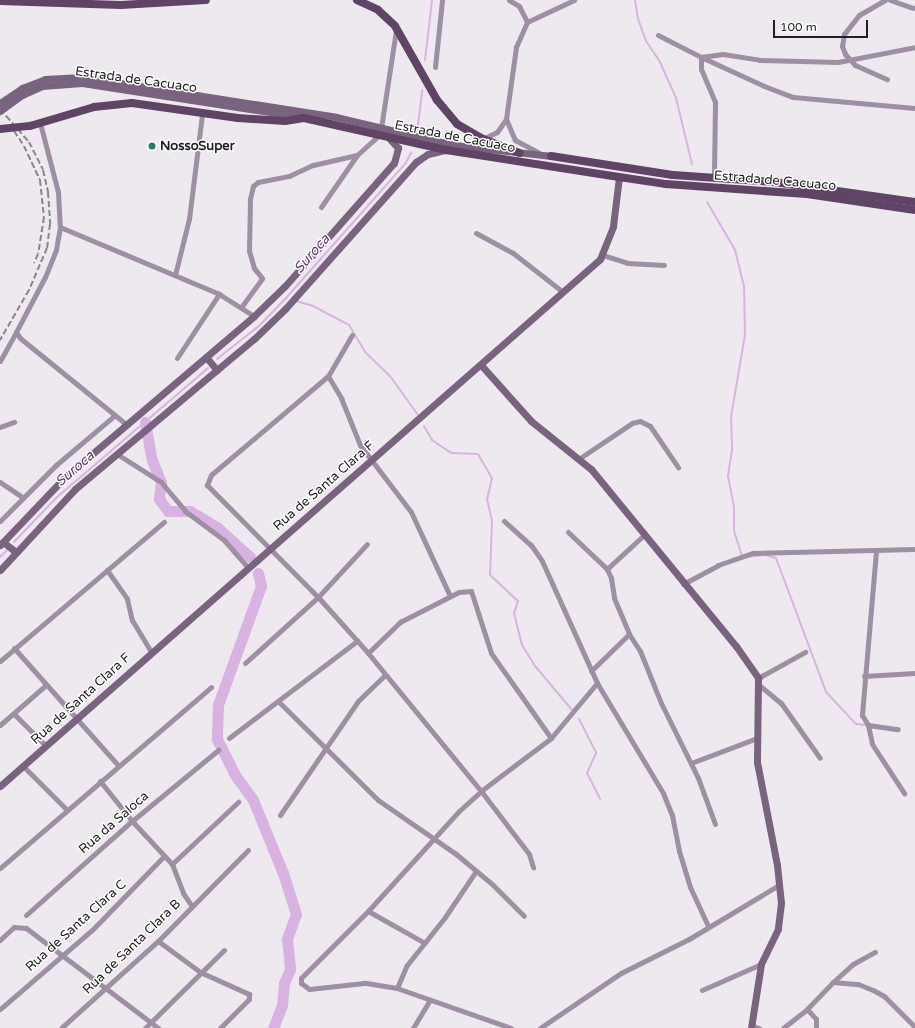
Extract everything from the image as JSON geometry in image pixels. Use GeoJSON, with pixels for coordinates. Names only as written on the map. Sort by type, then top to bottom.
{"type":"FeatureCollection","features":[{"type":"Feature","properties":{"kind":"main road"},"geometry":{"type":"LineString","coordinates":[[0,1],[121,5],[206,0]]}},
{"type":"Feature","properties":{"kind":"main road","name":"Estrada de Cacuaco"},"geometry":{"type":"LineString","coordinates":[[357,0],[378,10],[396,29],[437,100],[457,124],[483,139],[519,153]]}},
{"type":"Feature","properties":{"kind":"main road","name":"Estrada de Cacuaco"},"geometry":{"type":"LineString","coordinates":[[1,107],[33,83],[71,76],[288,109],[422,141],[446,150],[666,184],[807,194],[915,210]]}},
{"type":"Feature","properties":{"kind":"main road","name":"Estrada de Cacuaco"},"geometry":{"type":"LineString","coordinates":[[1,107],[42,86],[82,83],[380,131],[389,138],[410,138]]}},
{"type":"Feature","properties":{"kind":"main road"},"geometry":{"type":"LineString","coordinates":[[0,129],[40,123],[94,107],[132,103],[202,114],[285,121],[304,118]]}},
{"type":"Feature","properties":{"kind":"main road"},"geometry":{"type":"LineString","coordinates":[[16,552],[1,543],[65,477],[254,316],[285,286],[394,163],[398,148],[389,138]]}},
{"type":"Feature","properties":{"kind":"main road","name":"Estrada de Cacuaco"},"geometry":{"type":"LineString","coordinates":[[422,141],[551,156],[673,175],[789,183],[915,202]]}},
{"type":"Feature","properties":{"kind":"main road"},"geometry":{"type":"LineString","coordinates":[[0,570],[75,489],[217,370],[285,309],[416,162],[428,154],[446,150]]}},
{"type":"Feature","properties":{"kind":"main road","name":"Rua de Santa Clara F"},"geometry":{"type":"LineString","coordinates":[[0,786],[151,652],[372,461],[603,255],[614,222],[619,177]]}},
{"type":"Feature","properties":{"kind":"main road"},"geometry":{"type":"LineString","coordinates":[[206,357],[217,370]]}},
{"type":"Feature","properties":{"kind":"main road"},"geometry":{"type":"LineString","coordinates":[[481,365],[531,421],[580,458],[645,534],[683,584],[738,649],[758,681],[757,738],[760,778],[779,885],[780,923],[761,964],[751,1026]]}},
{"type":"Feature","properties":{"kind":"street"},"geometry":{"type":"LineString","coordinates":[[435,67],[442,0]]}},
{"type":"Feature","properties":{"kind":"street"},"geometry":{"type":"LineString","coordinates":[[483,139],[497,132],[506,119],[516,47],[527,22],[525,13],[519,6],[509,0]]}},
{"type":"Feature","properties":{"kind":"street"},"geometry":{"type":"LineString","coordinates":[[527,22],[574,0]]}},
{"type":"Feature","properties":{"kind":"street"},"geometry":{"type":"LineString","coordinates":[[885,0],[865,10],[844,34],[842,46],[850,60],[859,68],[887,79]]}},
{"type":"Feature","properties":{"kind":"street"},"geometry":{"type":"LineString","coordinates":[[890,0],[913,8]]}},
{"type":"Feature","properties":{"kind":"street"},"geometry":{"type":"LineString","coordinates":[[321,207],[357,155],[380,131],[396,29]]}},
{"type":"Feature","properties":{"kind":"street"},"geometry":{"type":"LineString","coordinates":[[658,35],[764,86],[793,97],[915,108]]}},
{"type":"Feature","properties":{"kind":"street"},"geometry":{"type":"LineString","coordinates":[[701,57],[723,54],[767,60],[828,62],[850,60],[915,47]]}},
{"type":"Feature","properties":{"kind":"street"},"geometry":{"type":"LineString","coordinates":[[701,57],[701,69],[716,102],[714,178]]}},
{"type":"Feature","properties":{"kind":"street"},"geometry":{"type":"LineString","coordinates":[[175,275],[189,219],[202,114]]}},
{"type":"Feature","properties":{"kind":"street"},"geometry":{"type":"LineString","coordinates":[[506,119],[512,134],[520,144],[551,156]]}},
{"type":"Feature","properties":{"kind":"street"},"geometry":{"type":"LineString","coordinates":[[0,360],[45,277],[56,250],[60,227],[58,192],[40,123]]}},
{"type":"Feature","properties":{"kind":"street"},"geometry":{"type":"LineString","coordinates":[[242,306],[262,278],[254,268],[249,251],[250,199],[253,186],[258,182],[289,176],[313,165],[357,155]]}},
{"type":"Feature","properties":{"kind":"street"},"geometry":{"type":"LineString","coordinates":[[60,227],[219,294],[242,306],[254,316]]}},
{"type":"Feature","properties":{"kind":"street"},"geometry":{"type":"LineString","coordinates":[[476,233],[513,253],[563,292]]}},
{"type":"Feature","properties":{"kind":"street"},"geometry":{"type":"LineString","coordinates":[[603,255],[627,263],[664,265]]}},
{"type":"Feature","properties":{"kind":"street"},"geometry":{"type":"LineString","coordinates":[[177,358],[219,294]]}},
{"type":"Feature","properties":{"kind":"street"},"geometry":{"type":"LineString","coordinates":[[16,332],[20,338],[114,416],[127,425]]}},
{"type":"Feature","properties":{"kind":"street"},"geometry":{"type":"LineString","coordinates":[[352,335],[328,376],[208,479],[207,485],[318,597],[368,653],[481,791],[529,854],[533,867]]}},
{"type":"Feature","properties":{"kind":"street"},"geometry":{"type":"LineString","coordinates":[[328,376],[341,398],[360,445],[411,512],[450,596]]}},
{"type":"Feature","properties":{"kind":"street"},"geometry":{"type":"LineString","coordinates":[[0,521],[22,497],[114,416]]}},
{"type":"Feature","properties":{"kind":"street"},"geometry":{"type":"LineString","coordinates":[[580,458],[632,423],[640,421],[650,426],[678,466]]}},
{"type":"Feature","properties":{"kind":"street"},"geometry":{"type":"LineString","coordinates":[[0,426],[14,422]]}},
{"type":"Feature","properties":{"kind":"street"},"geometry":{"type":"LineString","coordinates":[[118,454],[161,482],[184,511],[224,540],[248,568]]}},
{"type":"Feature","properties":{"kind":"street"},"geometry":{"type":"LineString","coordinates":[[0,482],[22,497]]}},
{"type":"Feature","properties":{"kind":"street"},"geometry":{"type":"LineString","coordinates":[[504,520],[531,546],[542,561],[597,683],[667,800],[688,880],[708,926]]}},
{"type":"Feature","properties":{"kind":"street"},"geometry":{"type":"LineString","coordinates":[[0,661],[164,522]]}},
{"type":"Feature","properties":{"kind":"street"},"geometry":{"type":"LineString","coordinates":[[568,532],[607,569],[611,578],[616,604],[629,634],[640,651],[655,691],[691,763],[715,824]]}},
{"type":"Feature","properties":{"kind":"street"},"geometry":{"type":"LineString","coordinates":[[607,569],[645,534]]}},
{"type":"Feature","properties":{"kind":"street"},"geometry":{"type":"LineString","coordinates":[[245,663],[318,597],[367,544]]}},
{"type":"Feature","properties":{"kind":"street"},"geometry":{"type":"LineString","coordinates":[[683,584],[718,566],[753,553],[915,549]]}},
{"type":"Feature","properties":{"kind":"street"},"geometry":{"type":"LineString","coordinates":[[876,551],[864,676],[862,715],[868,725],[872,744],[904,793]]}},
{"type":"Feature","properties":{"kind":"street"},"geometry":{"type":"LineString","coordinates":[[107,570],[127,599],[132,620],[151,652]]}},
{"type":"Feature","properties":{"kind":"street"},"geometry":{"type":"LineString","coordinates":[[368,653],[400,622],[463,590],[474,594],[491,653],[551,738]]}},
{"type":"Feature","properties":{"kind":"street"},"geometry":{"type":"LineString","coordinates":[[591,671],[629,634]]}},
{"type":"Feature","properties":{"kind":"street"},"geometry":{"type":"LineString","coordinates":[[228,738],[357,641]]}},
{"type":"Feature","properties":{"kind":"street"},"geometry":{"type":"LineString","coordinates":[[14,648],[118,766]]}},
{"type":"Feature","properties":{"kind":"street"},"geometry":{"type":"LineString","coordinates":[[805,652],[758,681],[781,702],[820,758]]}},
{"type":"Feature","properties":{"kind":"street"},"geometry":{"type":"LineString","coordinates":[[864,676],[915,673]]}},
{"type":"Feature","properties":{"kind":"street"},"geometry":{"type":"LineString","coordinates":[[280,815],[324,748],[358,701],[385,675]]}},
{"type":"Feature","properties":{"kind":"street"},"geometry":{"type":"LineString","coordinates":[[511,1028],[475,1013],[430,1000],[398,988],[364,983],[309,989],[301,983],[305,973],[368,911],[433,837],[481,791],[551,738],[583,702],[597,683]]}},
{"type":"Feature","properties":{"kind":"street"},"geometry":{"type":"LineString","coordinates":[[0,724],[14,714],[46,685]]}},
{"type":"Feature","properties":{"kind":"street"},"geometry":{"type":"LineString","coordinates":[[0,868],[211,687]]}},
{"type":"Feature","properties":{"kind":"street"},"geometry":{"type":"LineString","coordinates":[[278,701],[378,800],[433,837],[476,871],[524,916]]}},
{"type":"Feature","properties":{"kind":"street"},"geometry":{"type":"LineString","coordinates":[[14,714],[46,746]]}},
{"type":"Feature","properties":{"kind":"street"},"geometry":{"type":"LineString","coordinates":[[868,725],[898,729]]}},
{"type":"Feature","properties":{"kind":"street"},"geometry":{"type":"LineString","coordinates":[[691,763],[757,738]]}},
{"type":"Feature","properties":{"kind":"street","name":"Rua da Saloca"},"geometry":{"type":"LineString","coordinates":[[26,915],[132,821],[218,750]]}},
{"type":"Feature","properties":{"kind":"street"},"geometry":{"type":"LineString","coordinates":[[23,766],[66,810]]}},
{"type":"Feature","properties":{"kind":"street","name":"Rua de Santa Clara B"},"geometry":{"type":"LineString","coordinates":[[61,1028],[158,941],[191,905],[183,893],[172,864],[132,821],[100,781]]}},
{"type":"Feature","properties":{"kind":"street"},"geometry":{"type":"LineString","coordinates":[[172,864],[238,802]]}},
{"type":"Feature","properties":{"kind":"street"},"geometry":{"type":"LineString","coordinates":[[191,905],[248,850]]}},
{"type":"Feature","properties":{"kind":"street","name":"Rua de Santa Clara C"},"geometry":{"type":"LineString","coordinates":[[0,1009],[124,899],[164,856]]}},
{"type":"Feature","properties":{"kind":"street"},"geometry":{"type":"LineString","coordinates":[[398,988],[404,969],[425,943],[476,871]]}},
{"type":"Feature","properties":{"kind":"street"},"geometry":{"type":"LineString","coordinates":[[540,1028],[621,973],[689,939],[708,926],[779,885]]}},
{"type":"Feature","properties":{"kind":"street"},"geometry":{"type":"LineString","coordinates":[[368,911],[425,943]]}},
{"type":"Feature","properties":{"kind":"street"},"geometry":{"type":"LineString","coordinates":[[0,940],[19,926],[63,954],[158,1028]]}},
{"type":"Feature","properties":{"kind":"street"},"geometry":{"type":"LineString","coordinates":[[158,941],[200,972],[249,994],[249,999],[220,1028]]}},
{"type":"Feature","properties":{"kind":"street"},"geometry":{"type":"LineString","coordinates":[[145,1028],[152,1023],[200,972],[224,950]]}},
{"type":"Feature","properties":{"kind":"street"},"geometry":{"type":"LineString","coordinates":[[783,1028],[807,1009],[832,982],[853,964],[875,952]]}},
{"type":"Feature","properties":{"kind":"street"},"geometry":{"type":"LineString","coordinates":[[702,990],[761,964]]}},
{"type":"Feature","properties":{"kind":"street"},"geometry":{"type":"LineString","coordinates":[[832,982],[858,984],[873,990],[884,996],[915,1027]]}},
{"type":"Feature","properties":{"kind":"street"},"geometry":{"type":"LineString","coordinates":[[414,1028],[430,1000]]}},
{"type":"Feature","properties":{"kind":"street"},"geometry":{"type":"LineString","coordinates":[[807,1009],[816,1019],[816,1028]]}},
{"type":"Feature","properties":{"kind":"street"},"geometry":{"type":"LineString","coordinates":[[751,1026],[759,1028]]}},
{"type":"Feature","properties":{"kind":"waterway","name":"Suroca"},"geometry":{"type":"LineString","coordinates":[[425,60],[432,0]]}},
{"type":"Feature","properties":{"kind":"waterway"},"geometry":{"type":"LineString","coordinates":[[635,0],[638,19],[646,41],[660,62],[676,98],[692,164]]}},
{"type":"Feature","properties":{"kind":"waterway","name":"Suroca"},"geometry":{"type":"LineString","coordinates":[[418,125],[422,90]]}},
{"type":"Feature","properties":{"kind":"waterway","name":"Suroca"},"geometry":{"type":"LineString","coordinates":[[217,359],[259,326],[286,298],[405,164],[411,153]]}},
{"type":"Feature","properties":{"kind":"waterway"},"geometry":{"type":"LineString","coordinates":[[707,202],[735,250],[744,285],[745,335],[731,417],[732,450],[728,476],[734,507],[734,531],[742,556]]}},
{"type":"Feature","properties":{"kind":"waterway"},"geometry":{"type":"LineString","coordinates":[[296,301],[313,306],[349,325],[365,352],[390,376],[418,415]]}},
{"type":"Feature","properties":{"kind":"waterway","name":"Suroca"},"geometry":{"type":"LineString","coordinates":[[14,542],[56,498],[208,368]]}},
{"type":"Feature","properties":{"kind":"waterway"},"geometry":{"type":"LineString","coordinates":[[145,422],[152,460],[161,482],[159,499],[168,511],[190,511],[218,528],[250,557]]}},
{"type":"Feature","properties":{"kind":"waterway"},"geometry":{"type":"LineString","coordinates":[[424,426],[432,440],[451,453],[478,454],[492,478],[487,499],[492,521],[490,575],[518,601],[514,613],[522,645],[535,666],[572,710]]}},
{"type":"Feature","properties":{"kind":"waterway","name":"Suroca"},"geometry":{"type":"LineString","coordinates":[[0,557],[7,550]]}},
{"type":"Feature","properties":{"kind":"waterway"},"geometry":{"type":"LineString","coordinates":[[746,557],[766,555],[776,558],[826,692],[856,724],[866,725]]}},
{"type":"Feature","properties":{"kind":"waterway"},"geometry":{"type":"LineString","coordinates":[[258,573],[261,586],[218,705],[217,739],[235,775],[253,800],[283,873],[296,914],[287,939],[290,969],[284,983],[282,1005],[273,1028]]}},
{"type":"Feature","properties":{"kind":"waterway"},"geometry":{"type":"LineString","coordinates":[[579,719],[596,753],[587,773],[600,799]]}},
{"type":"Feature","properties":{"kind":"railway"},"geometry":{"type":"LineString","coordinates":[[0,109],[29,142],[43,170],[48,192],[50,224],[47,248],[29,290],[0,340]]}},
{"type":"Feature","properties":{"kind":"railway"},"geometry":{"type":"LineString","coordinates":[[14,131],[24,146],[40,180],[44,217],[38,254],[34,263]]}},
{"type":"Feature","properties":{"kind":"place","name":"NossoSuper"},"geometry":{"type":"Point","coordinates":[152,146]}}]}
